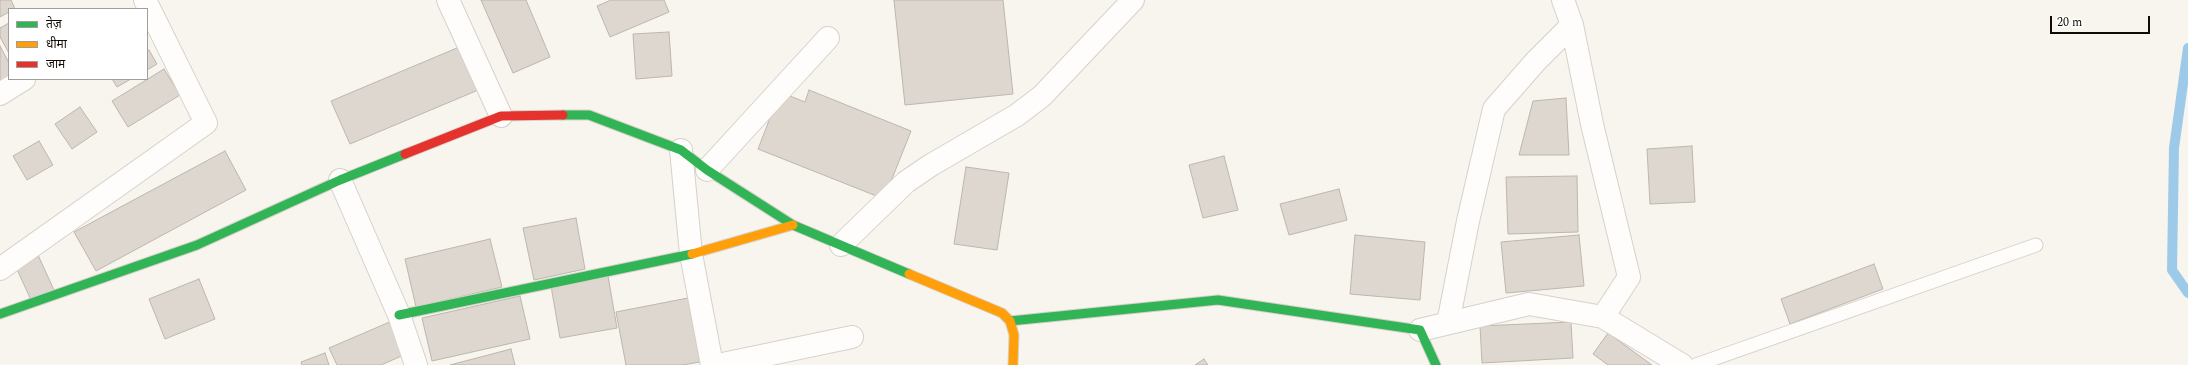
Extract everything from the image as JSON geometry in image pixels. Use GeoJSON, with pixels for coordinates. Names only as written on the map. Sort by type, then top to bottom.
{"type":"FeatureCollection","features":[{"type":"Feature","properties":{"kind":"street"},"geometry":{"type":"LineString","coordinates":[[841,245],[906,182],[931,165],[1017,115],[1042,96],[1133,0]]}},
{"type":"Feature","properties":{"kind":"street"},"geometry":{"type":"LineString","coordinates":[[1564,0],[1572,25],[1592,124],[1629,277],[1604,317]]}},
{"type":"Feature","properties":{"kind":"street"},"geometry":{"type":"LineString","coordinates":[[450,1],[501,116]]}},
{"type":"Feature","properties":{"kind":"street"},"geometry":{"type":"LineString","coordinates":[[0,269],[206,123],[147,6]]}},
{"type":"Feature","properties":{"kind":"street"},"geometry":{"type":"LineString","coordinates":[[1448,323],[1468,221],[1494,108],[1536,60],[1572,25]]}},
{"type":"Feature","properties":{"kind":"street"},"geometry":{"type":"LineString","coordinates":[[707,170],[828,38]]}},
{"type":"Feature","properties":{"kind":"street"},"geometry":{"type":"LineString","coordinates":[[0,94],[22,80]]}},
{"type":"Feature","properties":{"kind":"street"},"geometry":{"type":"LineString","coordinates":[[1,313],[197,245],[340,180],[501,116],[590,115],[681,150],[707,170],[793,225],[1002,313],[1010,321],[1014,335],[1013,365]]}},
{"type":"Feature","properties":{"kind":"street"},"geometry":{"type":"LineString","coordinates":[[681,150],[691,254],[712,365]]}},
{"type":"Feature","properties":{"kind":"street"},"geometry":{"type":"LineString","coordinates":[[340,180],[399,315],[416,365]]}},
{"type":"Feature","properties":{"kind":"street"},"geometry":{"type":"LineString","coordinates":[[399,315],[691,254],[793,225]]}},
{"type":"Feature","properties":{"kind":"street"},"geometry":{"type":"LineString","coordinates":[[1010,321],[1218,300],[1420,330],[1529,304],[1604,317],[1682,365]]}},
{"type":"Feature","properties":{"kind":"street"},"geometry":{"type":"LineString","coordinates":[[1420,330],[1436,365]]}},
{"type":"Feature","properties":{"kind":"street"},"geometry":{"type":"LineString","coordinates":[[718,365],[852,337]]}},
{"type":"Feature","properties":{"kind":"lane"},"geometry":{"type":"LineString","coordinates":[[1696,365],[2036,245]]}},
{"type":"Feature","properties":{"kind":"building"},"geometry":{"type":"Polygon","coordinates":[[[0,0],[11,0],[15,8],[8,8],[8,13],[0,17],[0,0]]]}},
{"type":"Feature","properties":{"kind":"building"},"geometry":{"type":"Polygon","coordinates":[[[481,0],[526,0],[550,57],[513,73],[481,0]]]}},
{"type":"Feature","properties":{"kind":"building"},"geometry":{"type":"Polygon","coordinates":[[[611,0],[664,0],[669,12],[610,37],[597,6],[611,0]]]}},
{"type":"Feature","properties":{"kind":"building"},"geometry":{"type":"Polygon","coordinates":[[[894,0],[1003,0],[1013,94],[905,105],[894,0]]]}},
{"type":"Feature","properties":{"kind":"building"},"geometry":{"type":"Polygon","coordinates":[[[8,24],[8,51],[0,37],[0,28],[8,24]]]}},
{"type":"Feature","properties":{"kind":"building"},"geometry":{"type":"Polygon","coordinates":[[[669,32],[672,76],[636,79],[633,34],[669,32]]]}},
{"type":"Feature","properties":{"kind":"building"},"geometry":{"type":"Polygon","coordinates":[[[464,45],[483,88],[350,144],[331,101],[464,45]]]}},
{"type":"Feature","properties":{"kind":"building"},"geometry":{"type":"Polygon","coordinates":[[[0,46],[8,61],[8,80],[0,85],[0,46]]]}},
{"type":"Feature","properties":{"kind":"building"},"geometry":{"type":"Polygon","coordinates":[[[148,50],[157,64],[148,69],[148,50]]]}},
{"type":"Feature","properties":{"kind":"building"},"geometry":{"type":"Polygon","coordinates":[[[164,69],[180,95],[128,127],[112,101],[164,69]]]}},
{"type":"Feature","properties":{"kind":"building"},"geometry":{"type":"Polygon","coordinates":[[[113,80],[129,80],[117,87],[113,80]]]}},
{"type":"Feature","properties":{"kind":"building"},"geometry":{"type":"Polygon","coordinates":[[[809,90],[911,131],[884,199],[758,149],[780,92],[805,102],[809,90]]]}},
{"type":"Feature","properties":{"kind":"building"},"geometry":{"type":"Polygon","coordinates":[[[1566,98],[1569,155],[1519,155],[1533,101],[1566,98]]]}},
{"type":"Feature","properties":{"kind":"building"},"geometry":{"type":"Polygon","coordinates":[[[80,107],[97,132],[72,149],[55,124],[80,107]]]}},
{"type":"Feature","properties":{"kind":"building"},"geometry":{"type":"Polygon","coordinates":[[[39,141],[53,165],[27,180],[13,156],[39,141]]]}},
{"type":"Feature","properties":{"kind":"building"},"geometry":{"type":"Polygon","coordinates":[[[1692,146],[1695,202],[1650,204],[1647,149],[1692,146]]]}},
{"type":"Feature","properties":{"kind":"building"},"geometry":{"type":"Polygon","coordinates":[[[225,151],[246,190],[96,271],[74,232],[225,151]]]}},
{"type":"Feature","properties":{"kind":"building"},"geometry":{"type":"Polygon","coordinates":[[[1224,156],[1238,210],[1203,218],[1189,165],[1224,156]]]}},
{"type":"Feature","properties":{"kind":"building"},"geometry":{"type":"Polygon","coordinates":[[[966,167],[1009,173],[997,250],[954,244],[966,167]]]}},
{"type":"Feature","properties":{"kind":"building"},"geometry":{"type":"Polygon","coordinates":[[[1577,176],[1578,232],[1508,234],[1506,177],[1577,176]]]}},
{"type":"Feature","properties":{"kind":"building"},"geometry":{"type":"Polygon","coordinates":[[[1339,189],[1347,220],[1289,235],[1280,204],[1339,189]]]}},
{"type":"Feature","properties":{"kind":"building"},"geometry":{"type":"Polygon","coordinates":[[[576,218],[585,269],[534,280],[523,228],[576,218]]]}},
{"type":"Feature","properties":{"kind":"building"},"geometry":{"type":"Polygon","coordinates":[[[1355,235],[1425,242],[1420,300],[1350,294],[1355,235]]]}},
{"type":"Feature","properties":{"kind":"building"},"geometry":{"type":"Polygon","coordinates":[[[1579,235],[1584,286],[1506,293],[1501,242],[1579,235]]]}},
{"type":"Feature","properties":{"kind":"building"},"geometry":{"type":"Polygon","coordinates":[[[490,239],[502,287],[416,307],[405,259],[490,239]]]}},
{"type":"Feature","properties":{"kind":"building"},"geometry":{"type":"Polygon","coordinates":[[[38,255],[54,290],[31,300],[15,265],[38,255]]]}},
{"type":"Feature","properties":{"kind":"building"},"geometry":{"type":"Polygon","coordinates":[[[1874,264],[1883,289],[1790,324],[1781,299],[1874,264]]]}},
{"type":"Feature","properties":{"kind":"building"},"geometry":{"type":"Polygon","coordinates":[[[608,276],[617,328],[560,338],[551,286],[608,276]]]}},
{"type":"Feature","properties":{"kind":"building"},"geometry":{"type":"Polygon","coordinates":[[[199,279],[215,319],[165,339],[149,299],[199,279]]]}},
{"type":"Feature","properties":{"kind":"building"},"geometry":{"type":"Polygon","coordinates":[[[520,296],[530,339],[432,361],[422,318],[520,296]]]}},
{"type":"Feature","properties":{"kind":"building"},"geometry":{"type":"Polygon","coordinates":[[[688,298],[700,362],[682,365],[626,365],[616,312],[688,298]]]}},
{"type":"Feature","properties":{"kind":"building"},"geometry":{"type":"Polygon","coordinates":[[[392,321],[406,354],[381,365],[337,365],[329,348],[392,321]]]}},
{"type":"Feature","properties":{"kind":"building"},"geometry":{"type":"Polygon","coordinates":[[[1571,322],[1573,358],[1482,363],[1480,326],[1571,322]]]}},
{"type":"Feature","properties":{"kind":"building"},"geometry":{"type":"Polygon","coordinates":[[[1608,333],[1652,365],[1608,365],[1593,354],[1608,333]]]}},
{"type":"Feature","properties":{"kind":"building"},"geometry":{"type":"Polygon","coordinates":[[[511,349],[515,365],[450,365],[511,349]]]}},
{"type":"Feature","properties":{"kind":"building"},"geometry":{"type":"Polygon","coordinates":[[[325,353],[329,365],[302,365],[301,362],[325,353]]]}},
{"type":"Feature","properties":{"kind":"building"},"geometry":{"type":"Polygon","coordinates":[[[1204,359],[1208,365],[1195,365],[1204,359]]]}},
{"type":"Feature","properties":{"kind":"waterway"},"geometry":{"type":"LineString","coordinates":[[2188,48],[2174,148],[2172,270],[2188,293]]}},
{"type":"Feature","properties":{"kind":"traffic: fast"},"geometry":{"type":"LineString","coordinates":[[563,115],[589,115],[681,150],[707,170],[793,225],[909,274]]}},
{"type":"Feature","properties":{"kind":"traffic: fast"},"geometry":{"type":"LineString","coordinates":[[0,314],[197,245],[340,180],[405,154]]}},
{"type":"Feature","properties":{"kind":"traffic: fast"},"geometry":{"type":"LineString","coordinates":[[399,315],[692,254]]}},
{"type":"Feature","properties":{"kind":"traffic: fast"},"geometry":{"type":"LineString","coordinates":[[1010,321],[1218,300],[1420,330],[1436,365]]}},
{"type":"Feature","properties":{"kind":"traffic: slow"},"geometry":{"type":"LineString","coordinates":[[692,254],[793,225]]}},
{"type":"Feature","properties":{"kind":"traffic: slow"},"geometry":{"type":"LineString","coordinates":[[909,274],[1002,313],[1010,321],[1014,335],[1013,365]]}},
{"type":"Feature","properties":{"kind":"traffic: jam"},"geometry":{"type":"LineString","coordinates":[[405,154],[501,116],[563,115]]}}]}
